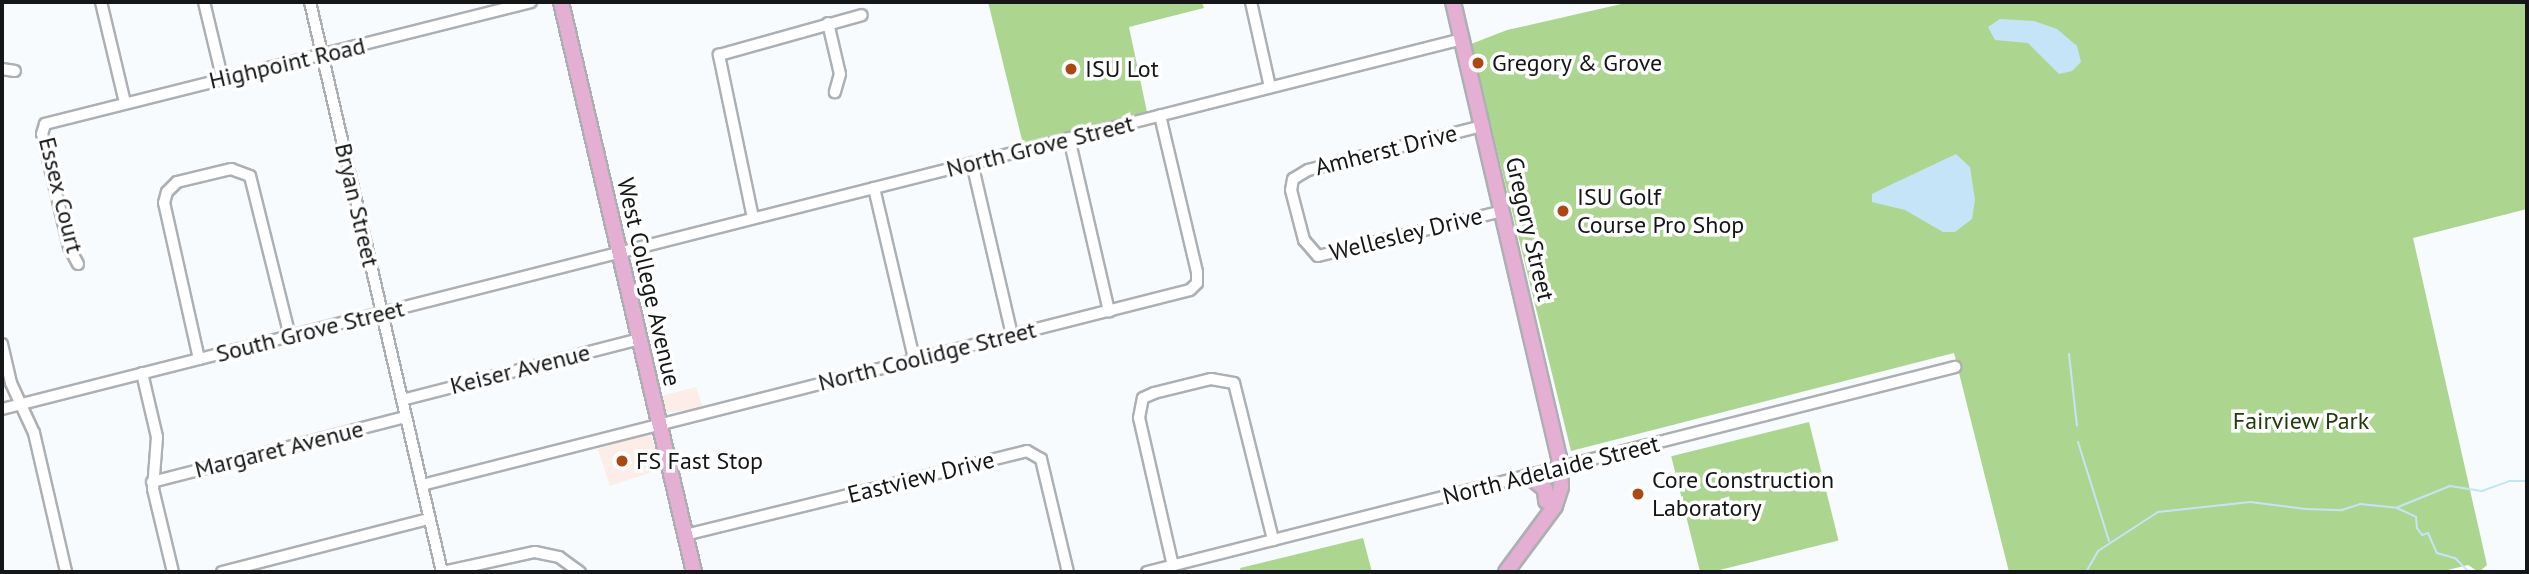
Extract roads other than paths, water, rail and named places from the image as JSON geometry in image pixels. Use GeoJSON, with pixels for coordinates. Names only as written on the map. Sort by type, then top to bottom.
{"type":"FeatureCollection","features":[{"type":"Feature","properties":{"kind":"main road","name":"West College Avenue"},"geometry":{"type":"LineString","coordinates":[[561,2],[694,572]]}},
{"type":"Feature","properties":{"kind":"main road","name":"Gregory Street"},"geometry":{"type":"LineString","coordinates":[[1453,2],[1502,211],[1561,487],[1555,506],[1506,572]]}},
{"type":"Feature","properties":{"kind":"main road"},"geometry":{"type":"LineString","coordinates":[[1495,572],[1546,501],[1559,468]]}},
{"type":"Feature","properties":{"kind":"main road"},"geometry":{"type":"LineString","coordinates":[[1529,475],[1545,489],[1546,501]]}},
{"type":"Feature","properties":{"kind":"street"},"geometry":{"type":"LineString","coordinates":[[101,2],[125,103]]}},
{"type":"Feature","properties":{"kind":"street"},"geometry":{"type":"LineString","coordinates":[[204,2],[222,78]]}},
{"type":"Feature","properties":{"kind":"street","name":"Bryan Street"},"geometry":{"type":"LineString","coordinates":[[310,2],[442,572]]}},
{"type":"Feature","properties":{"kind":"street","name":"Highpoint Road"},"geometry":{"type":"LineString","coordinates":[[44,126],[321,52],[531,2]]}},
{"type":"Feature","properties":{"kind":"street"},"geometry":{"type":"LineString","coordinates":[[1251,2],[1270,87]]}},
{"type":"Feature","properties":{"kind":"street"},"geometry":{"type":"LineString","coordinates":[[753,218],[719,55],[862,15]]}},
{"type":"Feature","properties":{"kind":"street"},"geometry":{"type":"LineString","coordinates":[[828,23],[840,74],[835,92]]}},
{"type":"Feature","properties":{"kind":"street","name":"North Grove Street"},"geometry":{"type":"LineString","coordinates":[[619,251],[1461,39]]}},
{"type":"Feature","properties":{"kind":"street"},"geometry":{"type":"LineString","coordinates":[[2,69],[15,71]]}},
{"type":"Feature","properties":{"kind":"street","name":"North Coolidge Street"},"geometry":{"type":"LineString","coordinates":[[422,485],[1109,311],[1195,286],[1196,272],[1160,115]]}},
{"type":"Feature","properties":{"kind":"street","name":"Essex Court"},"geometry":{"type":"LineString","coordinates":[[44,126],[42,134],[66,235],[78,264]]}},
{"type":"Feature","properties":{"kind":"street","name":"Amherst Drive"},"geometry":{"type":"LineString","coordinates":[[1312,252],[1304,240],[1294,203],[1293,179],[1308,170],[1482,126]]}},
{"type":"Feature","properties":{"kind":"street"},"geometry":{"type":"LineString","coordinates":[[1069,138],[1109,311]]}},
{"type":"Feature","properties":{"kind":"street"},"geometry":{"type":"LineString","coordinates":[[972,163],[1012,335]]}},
{"type":"Feature","properties":{"kind":"street"},"geometry":{"type":"LineString","coordinates":[[199,359],[164,203],[167,191],[177,182],[231,169],[246,173],[257,192],[290,336]]}},
{"type":"Feature","properties":{"kind":"street"},"geometry":{"type":"LineString","coordinates":[[874,188],[914,359]]}},
{"type":"Feature","properties":{"kind":"street","name":"Wellesley Drive"},"geometry":{"type":"LineString","coordinates":[[1312,252],[1323,256],[1502,211]]}},
{"type":"Feature","properties":{"kind":"street","name":"South Grove Street"},"geometry":{"type":"LineString","coordinates":[[2,409],[619,251]]}},
{"type":"Feature","properties":{"kind":"street","name":"Keiser Avenue"},"geometry":{"type":"LineString","coordinates":[[402,400],[639,339]]}},
{"type":"Feature","properties":{"kind":"street"},"geometry":{"type":"LineString","coordinates":[[2,344],[21,404],[34,433],[66,572]]}},
{"type":"Feature","properties":{"kind":"street","name":"North Adelaide Street"},"geometry":{"type":"LineString","coordinates":[[1147,572],[1955,367]]}},
{"type":"Feature","properties":{"kind":"street"},"geometry":{"type":"LineString","coordinates":[[142,373],[157,437],[152,482],[173,572]]}},
{"type":"Feature","properties":{"kind":"street"},"geometry":{"type":"LineString","coordinates":[[1173,566],[1139,418],[1143,398],[1154,393],[1211,379],[1234,383],[1273,540]]}},
{"type":"Feature","properties":{"kind":"street","name":"Margaret Avenue"},"geometry":{"type":"LineString","coordinates":[[152,482],[406,417]]}},
{"type":"Feature","properties":{"kind":"street","name":"Eastview Drive"},"geometry":{"type":"LineString","coordinates":[[685,535],[1027,451],[1041,459],[1068,572]]}},
{"type":"Feature","properties":{"kind":"street"},"geometry":{"type":"LineString","coordinates":[[222,572],[429,519]]}},
{"type":"Feature","properties":{"kind":"street"},"geometry":{"type":"LineString","coordinates":[[442,572],[535,552],[559,557],[580,572]]}},
{"type":"Feature","properties":{"kind":"water"},"geometry":{"type":"Polygon","coordinates":[[[2000,19],[2034,21],[2057,29],[2077,46],[2081,62],[2072,71],[2059,74],[2028,43],[1995,40],[1988,27],[2000,19]]]}},
{"type":"Feature","properties":{"kind":"water"},"geometry":{"type":"Polygon","coordinates":[[[1956,154],[1970,167],[1975,200],[1972,219],[1955,232],[1943,232],[1905,210],[1872,202],[1872,194],[1956,154]]]}},
{"type":"Feature","properties":{"kind":"waterway"},"geometry":{"type":"LineString","coordinates":[[2069,354],[2077,426]]}},
{"type":"Feature","properties":{"kind":"waterway"},"geometry":{"type":"LineString","coordinates":[[2078,442],[2109,541]]}},
{"type":"Feature","properties":{"kind":"waterway"},"geometry":{"type":"LineString","coordinates":[[2398,507],[2450,486],[2482,491],[2509,481],[2527,481]]}},
{"type":"Feature","properties":{"kind":"waterway"},"geometry":{"type":"LineString","coordinates":[[2086,572],[2098,551],[2158,512],[2250,502],[2306,509],[2342,510],[2360,504],[2397,508],[2416,517],[2417,528],[2422,535],[2428,533],[2437,553],[2455,558],[2469,572]]}},
{"type":"Feature","properties":{"kind":"place","name":"Gregory & Grove"},"geometry":{"type":"Point","coordinates":[1478,63]}},
{"type":"Feature","properties":{"kind":"place","name":"ISU Lot"},"geometry":{"type":"Point","coordinates":[1071,69]}},
{"type":"Feature","properties":{"kind":"place","name":"ISU Golf Course Pro Shop"},"geometry":{"type":"Point","coordinates":[1563,211]}},
{"type":"Feature","properties":{"kind":"place","name":"FS Fast Stop"},"geometry":{"type":"Point","coordinates":[622,461]}},
{"type":"Feature","properties":{"kind":"place","name":"Core Construction Laboratory"},"geometry":{"type":"Point","coordinates":[1638,494]}},
{"type":"Feature","properties":{"kind":"park label","name":"Fairview Park"},"geometry":{"type":"Point","coordinates":[2301,421]}}]}
